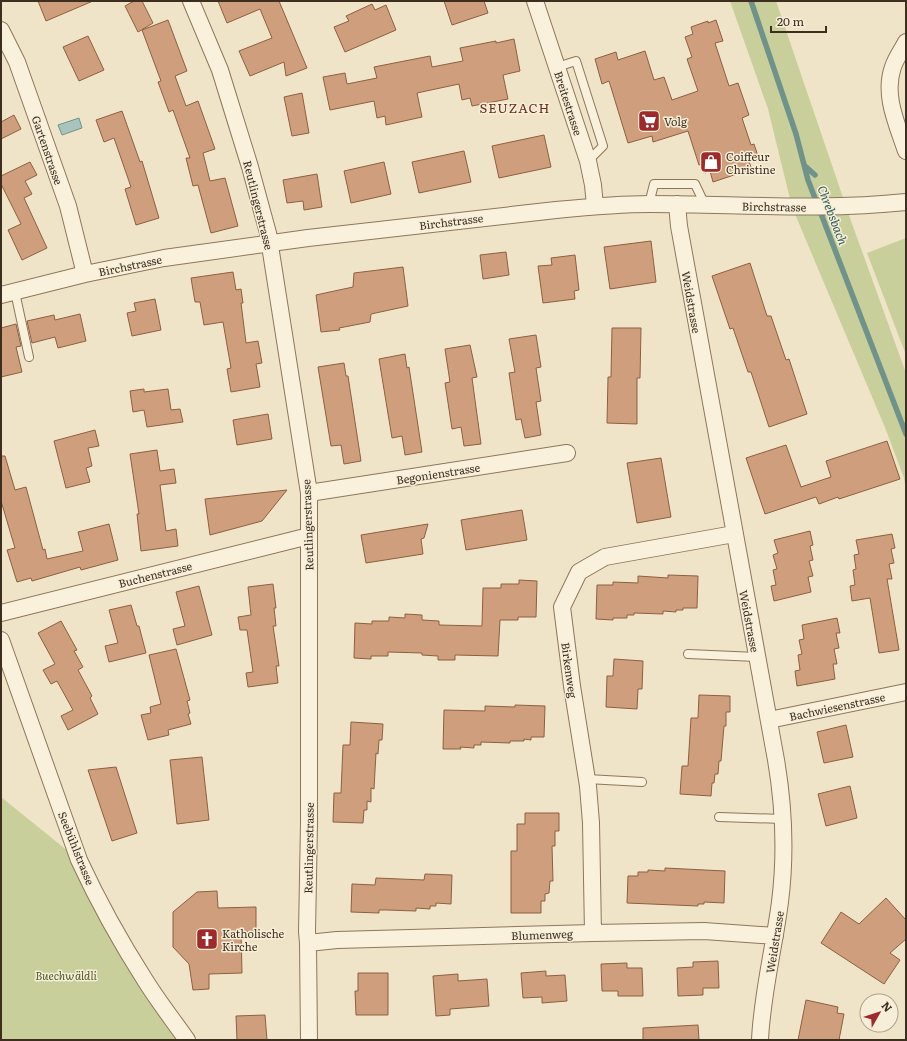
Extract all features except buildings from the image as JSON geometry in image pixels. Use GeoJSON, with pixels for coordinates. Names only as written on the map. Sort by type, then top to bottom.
{"type":"FeatureCollection","features":[{"type":"Feature","properties":{"kind":"street","name":"Reutlingerstrasse"},"geometry":{"type":"LineString","coordinates":[[191,1],[220,70],[250,167],[268,233],[309,493],[307,932],[310,1040]]}},
{"type":"Feature","properties":{"kind":"street","name":"Breitestrasse"},"geometry":{"type":"LineString","coordinates":[[535,1],[588,161],[594,185],[595,206]]}},
{"type":"Feature","properties":{"kind":"street","name":"Gartenstrasse"},"geometry":{"type":"LineString","coordinates":[[1,30],[17,62],[68,206],[85,274]]}},
{"type":"Feature","properties":{"kind":"street"},"geometry":{"type":"LineString","coordinates":[[906,42],[893,67],[889,85],[891,105],[906,151]]}},
{"type":"Feature","properties":{"kind":"street","name":"Birchstrasse"},"geometry":{"type":"LineString","coordinates":[[8,294],[85,274],[164,258],[269,243],[595,206],[677,204],[833,208],[906,202]]}},
{"type":"Feature","properties":{"kind":"street","name":"Weidstrasse"},"geometry":{"type":"LineString","coordinates":[[677,204],[679,226],[779,776],[783,818],[783,875],[775,936],[763,1006],[760,1040]]}},
{"type":"Feature","properties":{"kind":"street","name":"Begonienstrasse"},"geometry":{"type":"LineString","coordinates":[[309,493],[567,453]]}},
{"type":"Feature","properties":{"kind":"street","name":"Birkenweg"},"geometry":{"type":"LineString","coordinates":[[593,933],[591,824],[587,779],[572,686],[562,607],[579,572],[605,557],[734,534]]}},
{"type":"Feature","properties":{"kind":"street","name":"Buchenstrasse"},"geometry":{"type":"LineString","coordinates":[[1,613],[309,536]]}},
{"type":"Feature","properties":{"kind":"street","name":"Seebühlstrasse"},"geometry":{"type":"LineString","coordinates":[[1,640],[81,865],[103,909],[141,974],[187,1040]]}},
{"type":"Feature","properties":{"kind":"street","name":"Bachwiesenstrasse"},"geometry":{"type":"LineString","coordinates":[[769,720],[906,692]]}},
{"type":"Feature","properties":{"kind":"street","name":"Blumenweg"},"geometry":{"type":"LineString","coordinates":[[308,943],[337,940],[704,931],[775,936]]}},
{"type":"Feature","properties":{"kind":"lane"},"geometry":{"type":"LineString","coordinates":[[649,204],[654,184],[695,184],[705,205]]}},
{"type":"Feature","properties":{"kind":"lane"},"geometry":{"type":"LineString","coordinates":[[8,294],[29,357]]}},
{"type":"Feature","properties":{"kind":"lane"},"geometry":{"type":"LineString","coordinates":[[688,654],[757,657]]}},
{"type":"Feature","properties":{"kind":"lane"},"geometry":{"type":"LineString","coordinates":[[587,779],[642,782]]}},
{"type":"Feature","properties":{"kind":"lane"},"geometry":{"type":"LineString","coordinates":[[719,817],[783,818]]}},
{"type":"Feature","properties":{"kind":"green space"},"geometry":{"type":"Polygon","coordinates":[[[730,1],[776,1],[850,218],[906,373],[906,491],[904,478],[886,430],[792,207],[768,109],[730,1]]]}},
{"type":"Feature","properties":{"kind":"green space"},"geometry":{"type":"Polygon","coordinates":[[[906,238],[906,355],[867,253],[906,238]]]}},
{"type":"Feature","properties":{"kind":"green space","name":"Buechwäldli"},"geometry":{"type":"Polygon","coordinates":[[[1,797],[79,860],[187,1040],[1,1040],[1,797]]]}},
{"type":"Feature","properties":{"kind":"water"},"geometry":{"type":"Polygon","coordinates":[[[79,118],[82,128],[62,135],[58,125],[79,118]]]}},
{"type":"Feature","properties":{"kind":"waterway","name":"Chrebsbach"},"geometry":{"type":"LineString","coordinates":[[751,1],[796,134],[808,180],[906,434]]}},
{"type":"Feature","properties":{"kind":"waterway"},"geometry":{"type":"LineString","coordinates":[[805,166],[815,175]]}},
{"type":"Feature","properties":{"kind":"place","name":"Volg"},"geometry":{"type":"Point","coordinates":[649,121]}},
{"type":"Feature","properties":{"kind":"place","name":"Coiffeur Christine"},"geometry":{"type":"Point","coordinates":[711,162]}},
{"type":"Feature","properties":{"kind":"place","name":"Katholische Kirche"},"geometry":{"type":"Point","coordinates":[207,939]}},
{"type":"Feature","properties":{"kind":"district","name":"SEUZACH"},"geometry":{"type":"Point","coordinates":[515,107]}}]}
